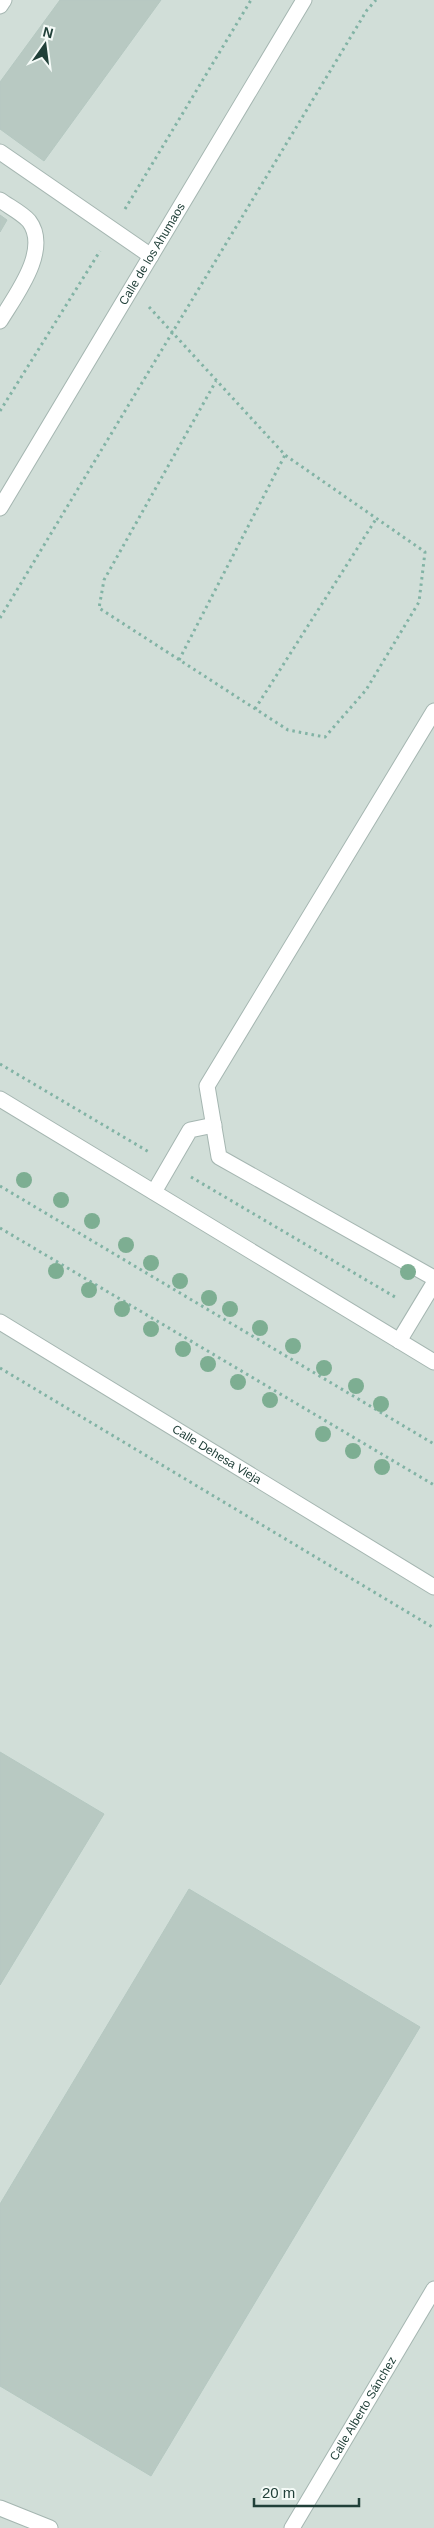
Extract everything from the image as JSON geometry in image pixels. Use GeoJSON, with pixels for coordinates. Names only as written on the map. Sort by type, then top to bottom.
{"type":"FeatureCollection","features":[{"type":"Feature","properties":{"kind":"street"},"geometry":{"type":"LineString","coordinates":[[0,6],[4,0]]}},
{"type":"Feature","properties":{"kind":"street","name":"Calle de los Ahumaos"},"geometry":{"type":"LineString","coordinates":[[0,508],[304,0]]}},
{"type":"Feature","properties":{"kind":"street"},"geometry":{"type":"LineString","coordinates":[[0,152],[151,256]]}},
{"type":"Feature","properties":{"kind":"street"},"geometry":{"type":"LineString","coordinates":[[0,200],[29,221],[36,241],[33,265],[0,321]]}},
{"type":"Feature","properties":{"kind":"street"},"geometry":{"type":"LineString","coordinates":[[434,712],[207,1086],[219,1156],[434,1278]]}},
{"type":"Feature","properties":{"kind":"street"},"geometry":{"type":"LineString","coordinates":[[0,1099],[434,1362]]}},
{"type":"Feature","properties":{"kind":"street"},"geometry":{"type":"LineString","coordinates":[[154,1192],[190,1130],[214,1125]]}},
{"type":"Feature","properties":{"kind":"street"},"geometry":{"type":"LineString","coordinates":[[399,1341],[434,1283]]}},
{"type":"Feature","properties":{"kind":"street","name":"Calle Dehesa Vieja"},"geometry":{"type":"LineString","coordinates":[[0,1322],[434,1587]]}},
{"type":"Feature","properties":{"kind":"street","name":"Calle Alberto Sánchez"},"geometry":{"type":"LineString","coordinates":[[292,2528],[434,2289]]}},
{"type":"Feature","properties":{"kind":"street"},"geometry":{"type":"LineString","coordinates":[[0,2508],[50,2528]]}},
{"type":"Feature","properties":{"kind":"path"},"geometry":{"type":"LineString","coordinates":[[0,618],[362,17],[376,0]]}},
{"type":"Feature","properties":{"kind":"path"},"geometry":{"type":"LineString","coordinates":[[132,288],[284,455],[425,552],[419,602],[366,690],[325,737],[288,730],[99,608],[104,580],[216,381]]}},
{"type":"Feature","properties":{"kind":"path"},"geometry":{"type":"LineString","coordinates":[[179,660],[284,455]]}},
{"type":"Feature","properties":{"kind":"path"},"geometry":{"type":"LineString","coordinates":[[254,709],[376,519]]}},
{"type":"Feature","properties":{"kind":"path"},"geometry":{"type":"LineString","coordinates":[[0,1064],[418,1310]]}},
{"type":"Feature","properties":{"kind":"path"},"geometry":{"type":"LineString","coordinates":[[0,1186],[434,1444]]}},
{"type":"Feature","properties":{"kind":"path"},"geometry":{"type":"LineString","coordinates":[[0,1228],[434,1485]]}},
{"type":"Feature","properties":{"kind":"path"},"geometry":{"type":"LineString","coordinates":[[0,1368],[434,1628]]}},
{"type":"Feature","properties":{"kind":"shaded area"},"geometry":{"type":"Polygon","coordinates":[[[0,0],[434,0],[434,2528],[0,2528],[0,0]]]}},
{"type":"Feature","properties":{"kind":"building"},"geometry":{"type":"Polygon","coordinates":[[[60,0],[161,0],[44,161],[0,129],[0,82],[60,0]]]}},
{"type":"Feature","properties":{"kind":"building"},"geometry":{"type":"Polygon","coordinates":[[[0,215],[7,220],[0,232],[0,215]]]}},
{"type":"Feature","properties":{"kind":"building"},"geometry":{"type":"Polygon","coordinates":[[[0,1752],[104,1814],[0,1985],[0,1752]]]}},
{"type":"Feature","properties":{"kind":"building"},"geometry":{"type":"Polygon","coordinates":[[[189,1889],[420,2027],[151,2476],[0,2386],[0,2204],[189,1889]]]}}]}
